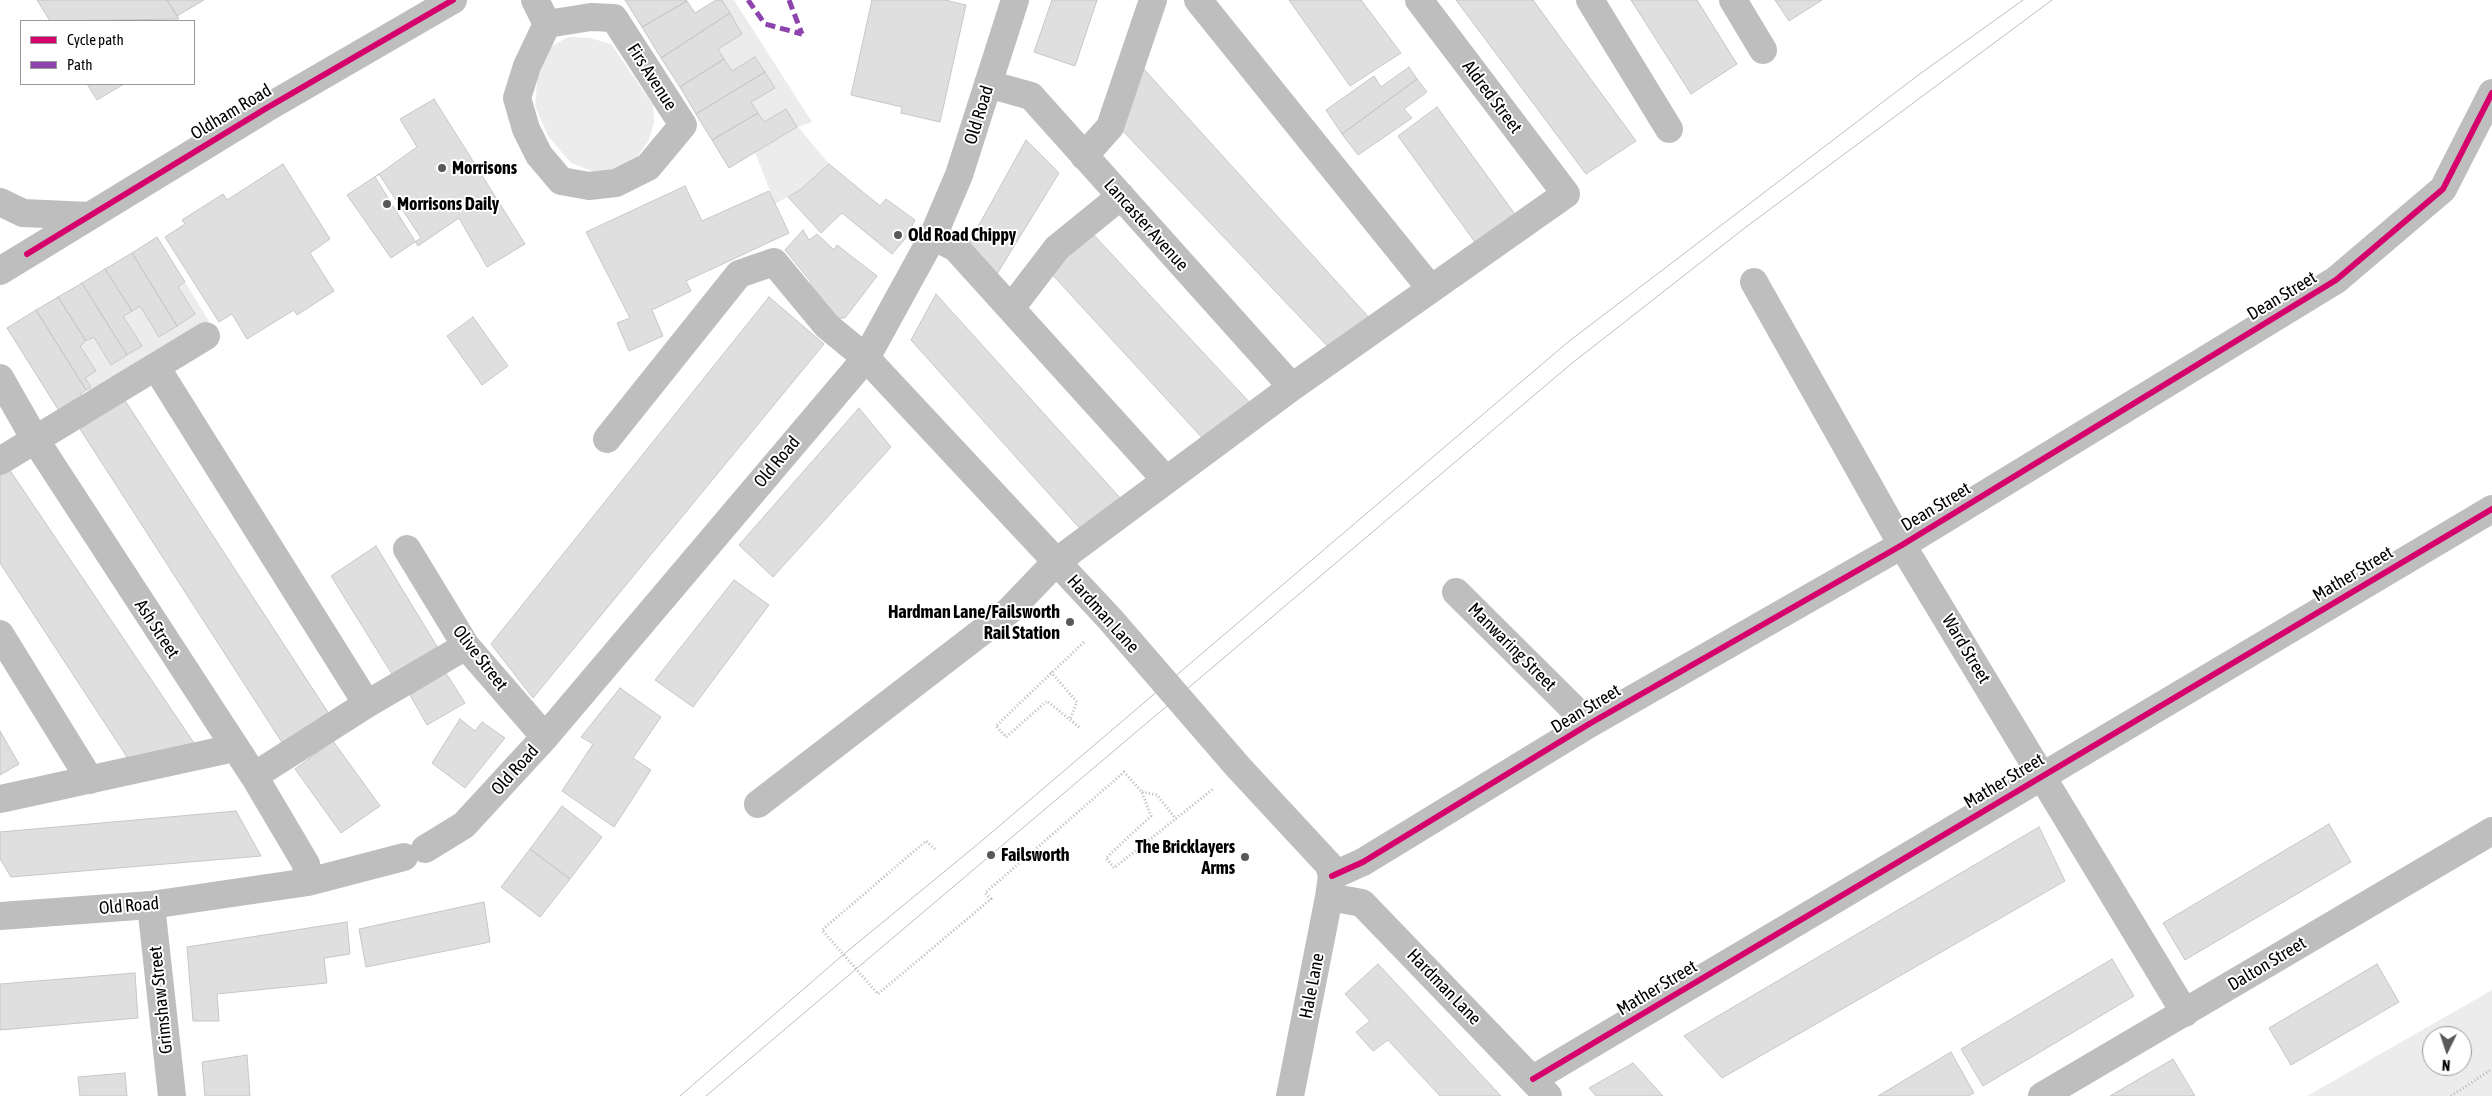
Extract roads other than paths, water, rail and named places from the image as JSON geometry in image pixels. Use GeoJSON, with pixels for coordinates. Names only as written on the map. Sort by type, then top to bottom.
{"type":"FeatureCollection","features":[{"type":"Feature","properties":{"kind":"main road","name":"Oldham Road"},"geometry":{"type":"LineString","coordinates":[[0,271],[265,109],[453,0]]}},
{"type":"Feature","properties":{"kind":"main road"},"geometry":{"type":"LineString","coordinates":[[535,0],[547,24]]}},
{"type":"Feature","properties":{"kind":"main road","name":"Old Road"},"geometry":{"type":"LineString","coordinates":[[0,916],[151,905],[308,882],[414,853],[464,825],[545,737],[866,358],[933,236],[959,175],[1015,0]]}},
{"type":"Feature","properties":{"kind":"main road"},"geometry":{"type":"LineString","coordinates":[[1084,156],[1110,127],[1153,0]]}},
{"type":"Feature","properties":{"kind":"main road"},"geometry":{"type":"LineString","coordinates":[[758,804],[1010,610],[1056,562],[1292,387],[1431,289],[1198,0]]}},
{"type":"Feature","properties":{"kind":"main road","name":"Aldred Street"},"geometry":{"type":"LineString","coordinates":[[1419,0],[1566,194],[1431,289]]}},
{"type":"Feature","properties":{"kind":"main road"},"geometry":{"type":"LineString","coordinates":[[1590,0],[1669,129]]}},
{"type":"Feature","properties":{"kind":"main road"},"geometry":{"type":"LineString","coordinates":[[1733,0],[1763,50]]}},
{"type":"Feature","properties":{"kind":"main road","name":"Firs Avenue"},"geometry":{"type":"LineString","coordinates":[[592,17],[614,18],[682,124],[648,167],[616,183],[589,186],[560,181],[540,155],[526,129],[517,98],[527,66],[547,24],[592,17]]}},
{"type":"Feature","properties":{"kind":"main road","name":"Lancaster Avenue"},"geometry":{"type":"LineString","coordinates":[[988,84],[1031,96],[1292,387]]}},
{"type":"Feature","properties":{"kind":"main road","name":"Dean Street"},"geometry":{"type":"LineString","coordinates":[[1331,887],[1362,862],[1589,724],[1902,545],[2336,280],[2443,189],[2492,93]]}},
{"type":"Feature","properties":{"kind":"main road"},"geometry":{"type":"LineString","coordinates":[[1011,308],[1057,248],[1120,196]]}},
{"type":"Feature","properties":{"kind":"main road"},"geometry":{"type":"LineString","coordinates":[[0,202],[23,213],[90,216]]}},
{"type":"Feature","properties":{"kind":"main road"},"geometry":{"type":"LineString","coordinates":[[933,236],[956,248],[1166,480]]}},
{"type":"Feature","properties":{"kind":"main road","name":"Hardman Lane"},"geometry":{"type":"LineString","coordinates":[[607,439],[739,274],[774,262],[827,326],[866,358],[1110,619],[1239,768],[1323,858],[1329,865],[1331,887],[1362,903],[1541,1088]]}},
{"type":"Feature","properties":{"kind":"main road","name":"Ward Street"},"geometry":{"type":"LineString","coordinates":[[1754,282],[1902,545],[2185,1013]]}},
{"type":"Feature","properties":{"kind":"main road"},"geometry":{"type":"LineString","coordinates":[[0,461],[36,441],[206,336]]}},
{"type":"Feature","properties":{"kind":"main road"},"geometry":{"type":"LineString","coordinates":[[156,367],[366,704]]}},
{"type":"Feature","properties":{"kind":"main road","name":"Ash Street"},"geometry":{"type":"LineString","coordinates":[[0,378],[36,441],[254,776],[306,864],[308,882]]}},
{"type":"Feature","properties":{"kind":"main road","name":"Mather Street"},"geometry":{"type":"LineString","coordinates":[[1541,1088],[2042,775],[2492,509]]}},
{"type":"Feature","properties":{"kind":"main road","name":"Olive Street"},"geometry":{"type":"LineString","coordinates":[[407,549],[466,646],[545,737]]}},
{"type":"Feature","properties":{"kind":"main road","name":"Manwaring Street"},"geometry":{"type":"LineString","coordinates":[[1456,592],[1589,724]]}},
{"type":"Feature","properties":{"kind":"main road"},"geometry":{"type":"LineString","coordinates":[[0,634],[90,780]]}},
{"type":"Feature","properties":{"kind":"main road"},"geometry":{"type":"LineString","coordinates":[[254,776],[366,704],[466,646]]}},
{"type":"Feature","properties":{"kind":"main road"},"geometry":{"type":"LineString","coordinates":[[0,799],[234,748]]}},
{"type":"Feature","properties":{"kind":"main road","name":"Dalton Street"},"geometry":{"type":"LineString","coordinates":[[2042,1096],[2492,831]]}},
{"type":"Feature","properties":{"kind":"main road","name":"Hale Lane"},"geometry":{"type":"LineString","coordinates":[[1290,1096],[1331,887]]}},
{"type":"Feature","properties":{"kind":"main road","name":"Grimshaw Street"},"geometry":{"type":"LineString","coordinates":[[151,905],[172,1096]]}},
{"type":"Feature","properties":{"kind":"tram line"},"geometry":{"type":"LineString","coordinates":[[680,1096],[844,954],[978,844],[1568,342],[1917,76],[2023,0]]}},
{"type":"Feature","properties":{"kind":"tram line"},"geometry":{"type":"LineString","coordinates":[[706,1096],[1571,364],[1746,227],[2052,0]]}},
{"type":"Feature","properties":{"kind":"place","name":"Morrisons"},"geometry":{"type":"Point","coordinates":[442,168]}},
{"type":"Feature","properties":{"kind":"place","name":"Morrisons Daily"},"geometry":{"type":"Point","coordinates":[387,204]}},
{"type":"Feature","properties":{"kind":"place","name":"Old Road Chippy"},"geometry":{"type":"Point","coordinates":[898,235]}},
{"type":"Feature","properties":{"kind":"place","name":"Hardman Lane/Failsworth Rail Station"},"geometry":{"type":"Point","coordinates":[1070,622]}},
{"type":"Feature","properties":{"kind":"place","name":"Failsworth"},"geometry":{"type":"Point","coordinates":[991,855]}},
{"type":"Feature","properties":{"kind":"place","name":"The Bricklayers Arms"},"geometry":{"type":"Point","coordinates":[1245,857]}}]}
